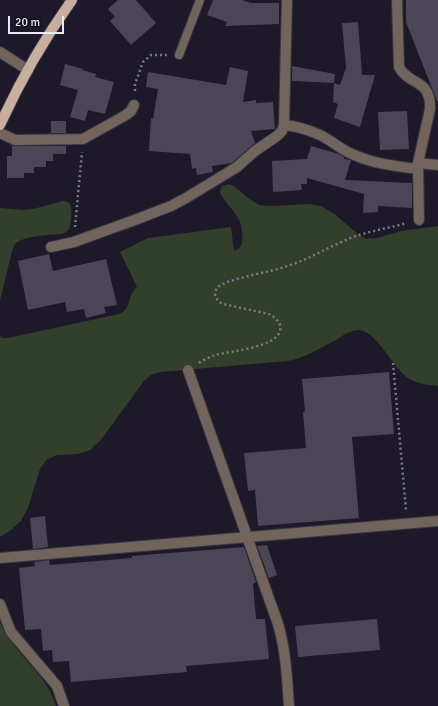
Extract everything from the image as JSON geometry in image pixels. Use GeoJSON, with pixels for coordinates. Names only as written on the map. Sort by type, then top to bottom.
{"type":"FeatureCollection","features":[{"type":"Feature","properties":{"kind":"main road"},"geometry":{"type":"LineString","coordinates":[[0,125],[28,70],[72,0]]}},
{"type":"Feature","properties":{"kind":"street"},"geometry":{"type":"LineString","coordinates":[[50,247],[74,242],[171,206],[236,168],[256,151],[278,136],[284,125],[287,0]]}},
{"type":"Feature","properties":{"kind":"street"},"geometry":{"type":"LineString","coordinates":[[398,0],[401,71],[422,85],[429,96],[430,102],[418,166],[419,220]]}},
{"type":"Feature","properties":{"kind":"street"},"geometry":{"type":"LineString","coordinates":[[0,52],[28,70]]}},
{"type":"Feature","properties":{"kind":"street"},"geometry":{"type":"LineString","coordinates":[[0,133],[15,140],[83,139],[126,115],[131,111],[134,105]]}},
{"type":"Feature","properties":{"kind":"street"},"geometry":{"type":"LineString","coordinates":[[284,125],[291,125],[317,134],[344,150],[370,161],[387,165],[438,165]]}},
{"type":"Feature","properties":{"kind":"street"},"geometry":{"type":"LineString","coordinates":[[188,370],[282,638],[289,706]]}},
{"type":"Feature","properties":{"kind":"street"},"geometry":{"type":"LineString","coordinates":[[0,558],[438,521]]}},
{"type":"Feature","properties":{"kind":"street"},"geometry":{"type":"LineString","coordinates":[[0,604],[12,632],[57,686],[64,706]]}},
{"type":"Feature","properties":{"kind":"lane"},"geometry":{"type":"LineString","coordinates":[[179,55],[200,0]]}},
{"type":"Feature","properties":{"kind":"path"},"geometry":{"type":"LineString","coordinates":[[134,105],[136,84],[143,62],[151,55],[179,55]]}},
{"type":"Feature","properties":{"kind":"path"},"geometry":{"type":"LineString","coordinates":[[74,242],[82,152]]}},
{"type":"Feature","properties":{"kind":"path"},"geometry":{"type":"LineString","coordinates":[[188,370],[215,355],[268,343],[279,334],[279,322],[269,314],[218,302],[215,298],[215,292],[222,284],[242,277],[278,269],[306,259],[353,238],[419,220]]}},
{"type":"Feature","properties":{"kind":"path"},"geometry":{"type":"LineString","coordinates":[[393,363],[408,524]]}},
{"type":"Feature","properties":{"kind":"green space"},"geometry":{"type":"Polygon","coordinates":[[[229,184],[234,186],[259,205],[271,206],[308,204],[321,206],[333,213],[366,239],[377,238],[401,231],[438,226],[438,386],[411,380],[398,368],[379,343],[365,332],[358,330],[352,331],[294,360],[160,372],[151,375],[144,381],[100,441],[90,450],[78,454],[57,455],[46,460],[40,469],[28,508],[21,521],[0,537],[0,336],[2,338],[8,338],[123,312],[127,308],[132,293],[137,287],[120,252],[148,238],[231,227],[234,251],[238,249],[241,246],[242,240],[241,224],[236,214],[220,192],[222,186],[229,184]]]}},
{"type":"Feature","properties":{"kind":"green space"},"geometry":{"type":"Polygon","coordinates":[[[63,201],[67,202],[71,206],[69,229],[61,234],[31,237],[16,243],[12,251],[0,301],[0,208],[23,210],[33,209],[63,201]]]}},
{"type":"Feature","properties":{"kind":"green space"},"geometry":{"type":"Polygon","coordinates":[[[0,622],[13,644],[45,683],[52,694],[56,706],[0,706],[0,622]]]}},
{"type":"Feature","properties":{"kind":"building"},"geometry":{"type":"Polygon","coordinates":[[[118,0],[136,0],[156,23],[131,45],[110,21],[115,17],[108,9],[118,0]]]}},
{"type":"Feature","properties":{"kind":"building"},"geometry":{"type":"Polygon","coordinates":[[[213,0],[242,0],[251,3],[279,3],[279,24],[225,26],[227,22],[207,15],[213,0]]]}},
{"type":"Feature","properties":{"kind":"building"},"geometry":{"type":"Polygon","coordinates":[[[406,0],[438,0],[438,101],[406,22],[406,0]]]}},
{"type":"Feature","properties":{"kind":"building"},"geometry":{"type":"Polygon","coordinates":[[[358,22],[362,75],[375,75],[360,127],[334,118],[338,104],[333,102],[334,83],[340,85],[346,68],[342,23],[358,22]]]}},
{"type":"Feature","properties":{"kind":"building"},"geometry":{"type":"Polygon","coordinates":[[[65,64],[96,74],[95,77],[114,82],[105,114],[88,110],[85,121],[70,117],[78,90],[60,85],[65,64]]]}},
{"type":"Feature","properties":{"kind":"building"},"geometry":{"type":"Polygon","coordinates":[[[292,66],[335,74],[334,83],[292,81],[292,66]]]}},
{"type":"Feature","properties":{"kind":"building"},"geometry":{"type":"Polygon","coordinates":[[[230,67],[248,71],[243,102],[256,100],[256,103],[273,102],[275,129],[251,131],[255,143],[232,163],[212,166],[213,172],[197,175],[196,168],[192,169],[190,154],[149,151],[151,118],[153,119],[158,89],[146,87],[148,72],[226,85],[230,67]]]}},
{"type":"Feature","properties":{"kind":"building"},"geometry":{"type":"Polygon","coordinates":[[[407,111],[409,149],[380,150],[378,112],[407,111]]]}},
{"type":"Feature","properties":{"kind":"building"},"geometry":{"type":"Polygon","coordinates":[[[51,121],[66,121],[66,133],[51,133],[51,121]]]}},
{"type":"Feature","properties":{"kind":"building"},"geometry":{"type":"Polygon","coordinates":[[[12,146],[66,146],[66,154],[53,154],[53,161],[46,161],[46,167],[34,167],[34,173],[24,173],[24,178],[7,178],[7,156],[12,156],[12,146]]]}},
{"type":"Feature","properties":{"kind":"building"},"geometry":{"type":"Polygon","coordinates":[[[311,146],[339,154],[344,157],[344,159],[351,160],[345,180],[412,183],[412,208],[378,206],[378,212],[363,213],[364,194],[307,178],[307,184],[301,184],[302,190],[273,192],[272,161],[307,159],[311,146]]]}},
{"type":"Feature","properties":{"kind":"building"},"geometry":{"type":"Polygon","coordinates":[[[49,254],[53,271],[106,259],[117,305],[104,307],[106,313],[86,318],[84,309],[67,312],[65,302],[28,310],[18,261],[49,254]]]}},
{"type":"Feature","properties":{"kind":"building"},"geometry":{"type":"Polygon","coordinates":[[[389,372],[394,434],[352,437],[359,518],[258,526],[255,490],[248,491],[244,453],[306,448],[302,379],[389,372]]]}},
{"type":"Feature","properties":{"kind":"building"},"geometry":{"type":"Polygon","coordinates":[[[45,516],[48,547],[33,549],[30,518],[45,516]]]}},
{"type":"Feature","properties":{"kind":"building"},"geometry":{"type":"Polygon","coordinates":[[[267,545],[277,575],[269,578],[257,546],[267,545]]]}},
{"type":"Feature","properties":{"kind":"building"},"geometry":{"type":"Polygon","coordinates":[[[244,547],[256,582],[253,584],[256,619],[265,619],[269,659],[186,666],[187,672],[71,682],[69,661],[53,662],[52,650],[43,651],[41,629],[25,630],[19,568],[35,566],[34,562],[49,560],[50,565],[132,558],[132,556],[244,547]]]}},
{"type":"Feature","properties":{"kind":"building"},"geometry":{"type":"Polygon","coordinates":[[[377,619],[380,650],[298,657],[295,626],[377,619]]]}}]}
